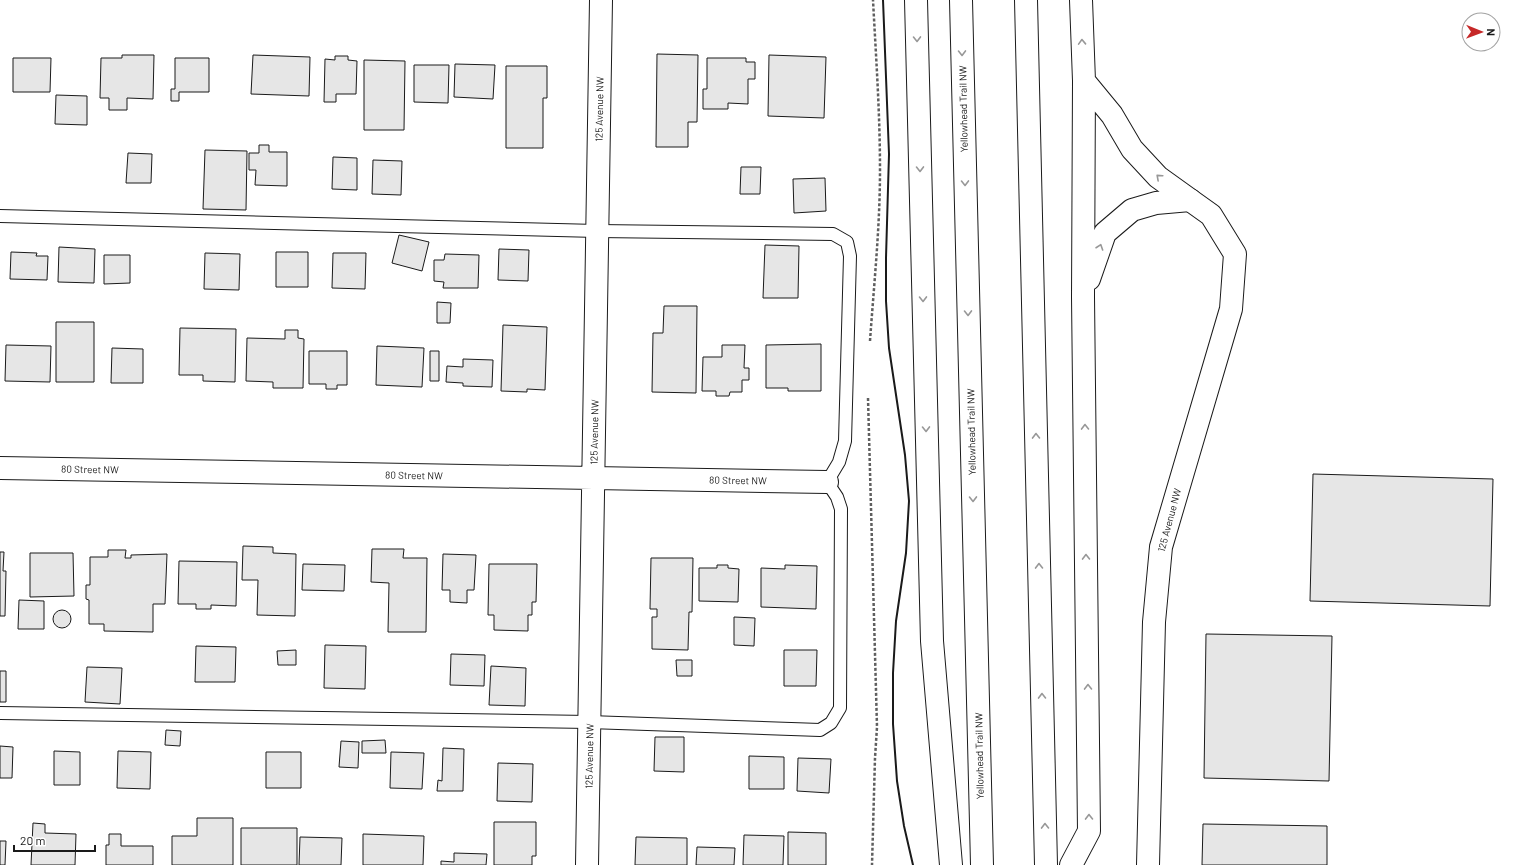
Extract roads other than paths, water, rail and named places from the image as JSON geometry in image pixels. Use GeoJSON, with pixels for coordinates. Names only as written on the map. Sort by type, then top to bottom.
{"type":"FeatureCollection","features":[{"type":"Feature","properties":{"kind":"main road","name":"125 Avenue NW"},"geometry":{"type":"LineString","coordinates":[[587,865],[601,0]]}},
{"type":"Feature","properties":{"kind":"main road"},"geometry":{"type":"LineString","coordinates":[[916,0],[932,641],[951,865]]}},
{"type":"Feature","properties":{"kind":"main road","name":"Yellowhead Trail NW"},"geometry":{"type":"LineString","coordinates":[[961,0],[982,865]]}},
{"type":"Feature","properties":{"kind":"main road"},"geometry":{"type":"LineString","coordinates":[[1026,0],[1046,865]]}},
{"type":"Feature","properties":{"kind":"main road"},"geometry":{"type":"LineString","coordinates":[[1071,865],[1089,831],[1083,297],[1084,81],[1081,0]]}},
{"type":"Feature","properties":{"kind":"main road","name":"125 Avenue NW"},"geometry":{"type":"LineString","coordinates":[[1084,81],[1112,115],[1132,149],[1158,177],[1211,215],[1235,254],[1231,309],[1161,547],[1154,622],[1148,865]]}},
{"type":"Feature","properties":{"kind":"main road"},"geometry":{"type":"LineString","coordinates":[[1083,297],[1105,233],[1132,210],[1156,203],[1190,200]]}},
{"type":"Feature","properties":{"kind":"main road","name":"80 Street NW"},"geometry":{"type":"LineString","coordinates":[[0,468],[827,482]]}},
{"type":"Feature","properties":{"kind":"lane"},"geometry":{"type":"LineString","coordinates":[[0,216],[597,231],[832,234],[847,242],[850,256],[845,441],[839,462],[827,482],[841,509],[840,708],[831,723],[820,730],[589,722],[0,713]]}}]}
